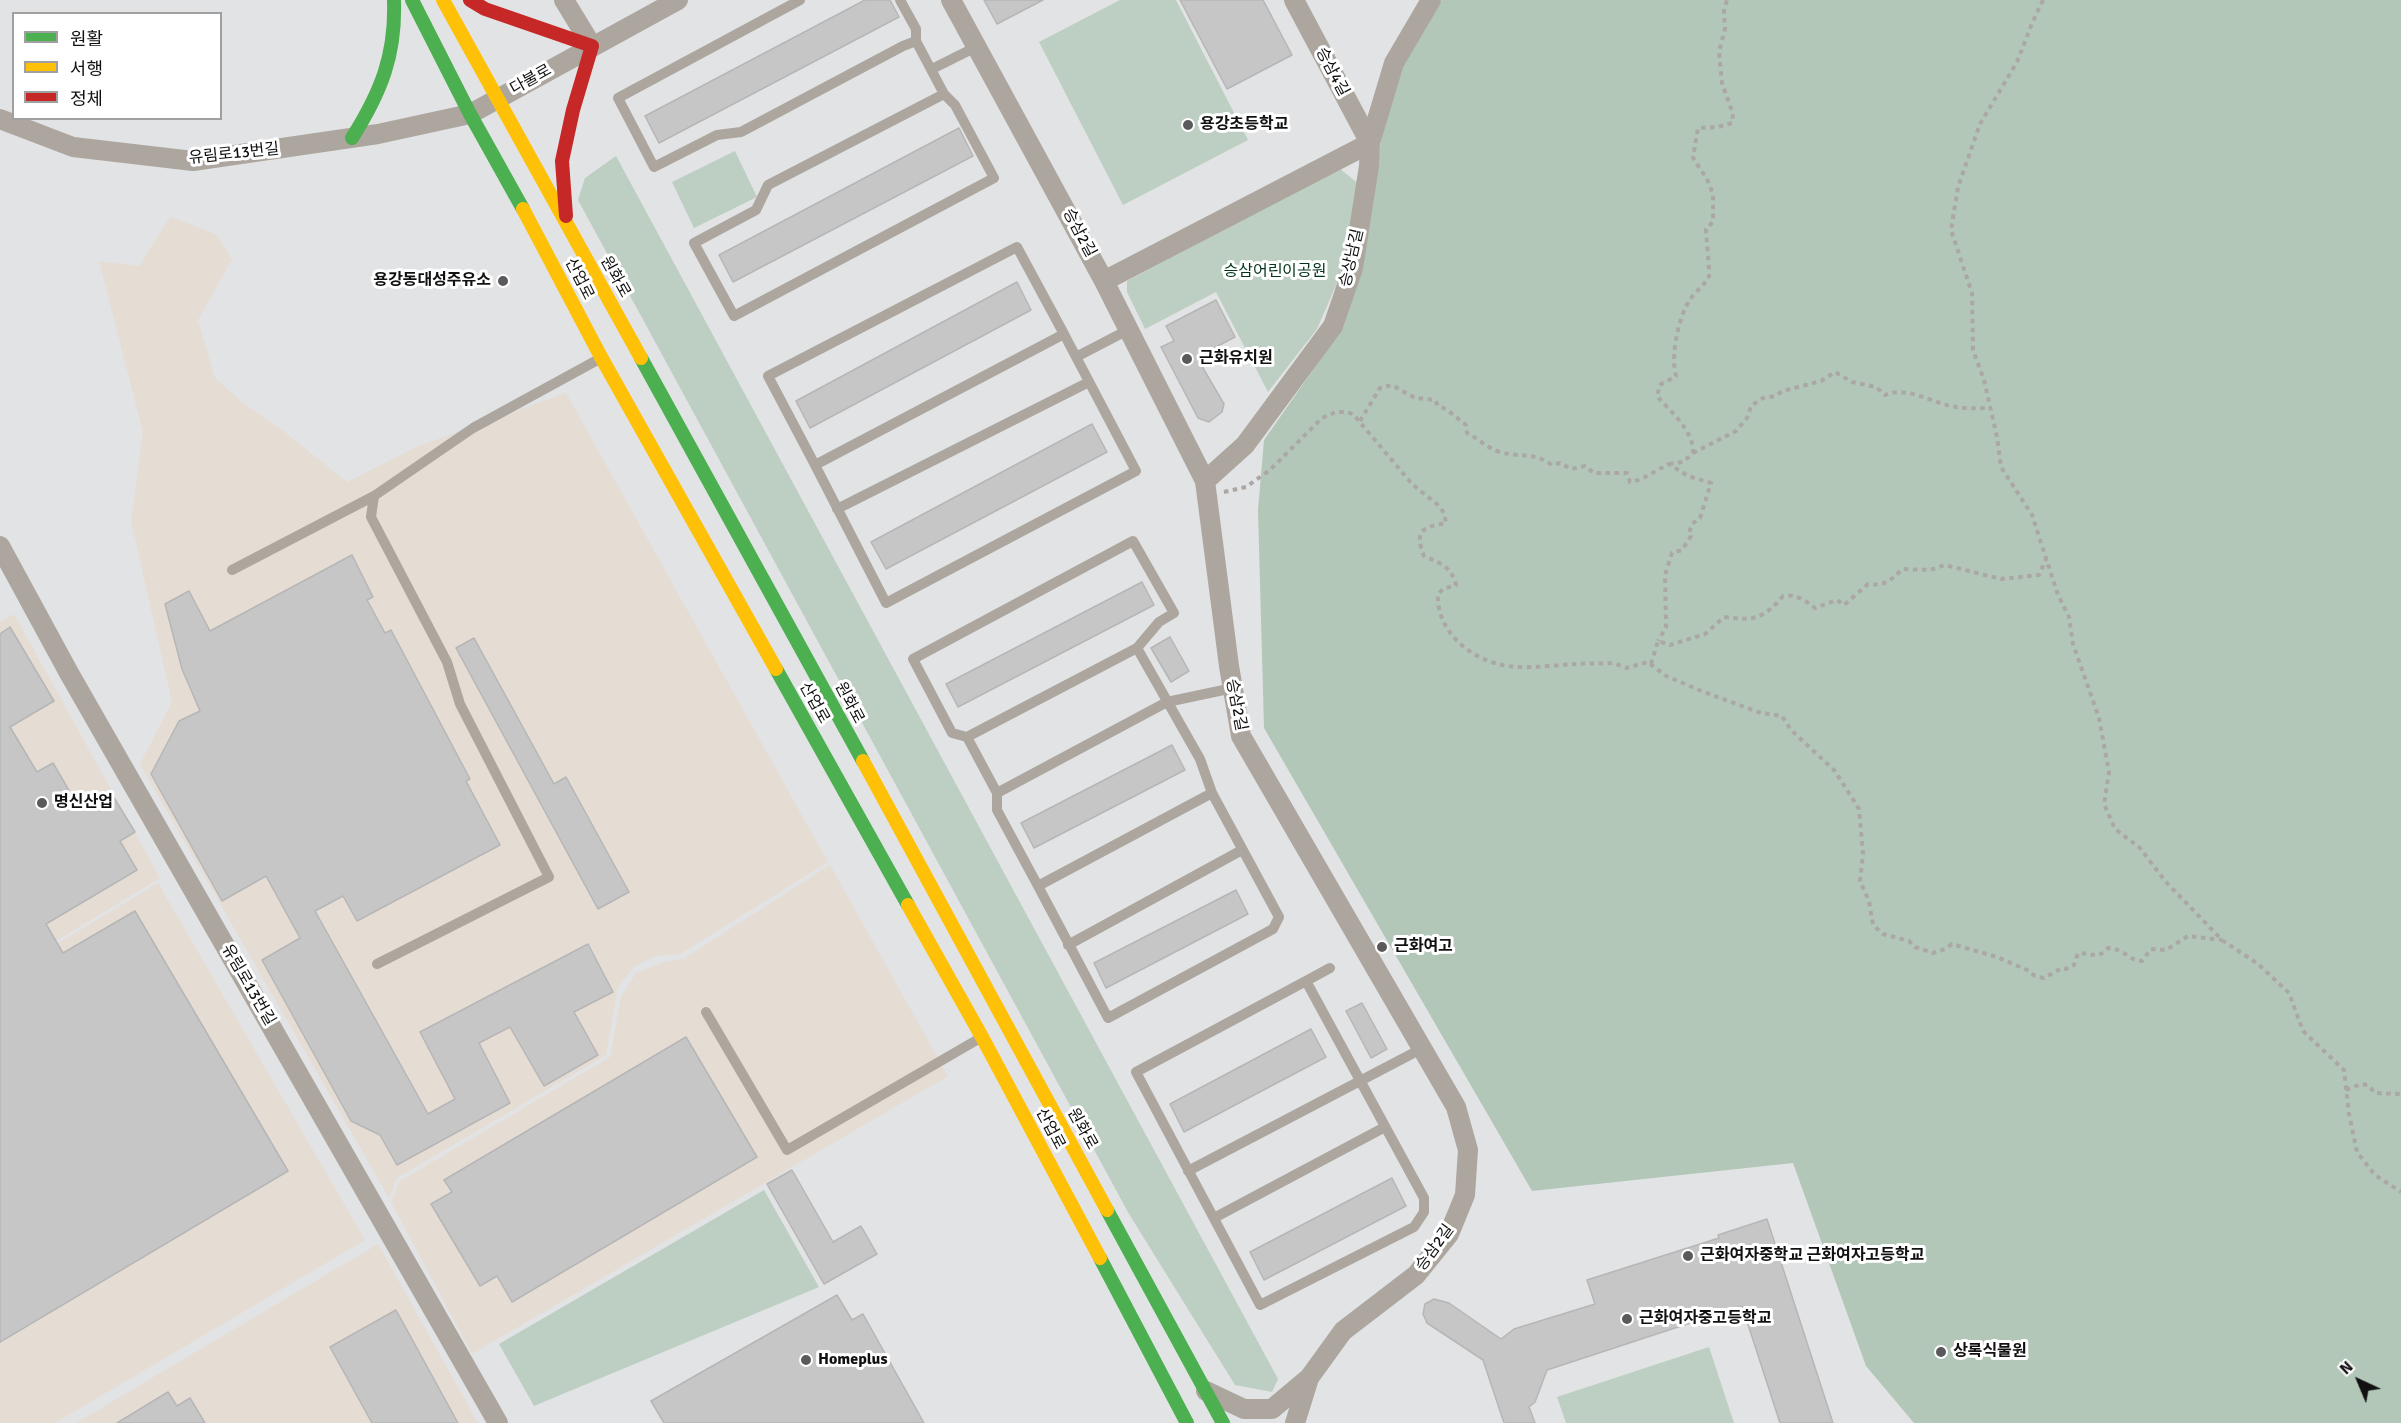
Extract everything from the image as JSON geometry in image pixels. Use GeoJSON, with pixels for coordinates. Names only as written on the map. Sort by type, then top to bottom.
{"type":"FeatureCollection","features":[{"type":"Feature","properties":{"kind":"street"},"geometry":{"type":"LineString","coordinates":[[352,138],[372,109],[384,82],[392,53],[394,0]]}},
{"type":"Feature","properties":{"kind":"street","name":"산업로"},"geometry":{"type":"LineString","coordinates":[[412,0],[470,114],[549,256],[601,357],[982,1037],[1187,1423]]}},
{"type":"Feature","properties":{"kind":"street","name":"원화로"},"geometry":{"type":"LineString","coordinates":[[442,0],[753,560],[1223,1423]]}},
{"type":"Feature","properties":{"kind":"street"},"geometry":{"type":"LineString","coordinates":[[470,0],[485,9],[592,46]]}},
{"type":"Feature","properties":{"kind":"street"},"geometry":{"type":"LineString","coordinates":[[564,0],[592,46],[573,110],[562,161],[566,224]]}},
{"type":"Feature","properties":{"kind":"street","name":"다불로"},"geometry":{"type":"LineString","coordinates":[[470,114],[678,0]]}},
{"type":"Feature","properties":{"kind":"street","name":"승삼2길"},"geometry":{"type":"LineString","coordinates":[[951,0],[1104,281],[1207,489],[1241,736],[1456,1107],[1468,1150],[1465,1196],[1449,1234],[1416,1275],[1343,1331],[1310,1378],[1295,1423]]}},
{"type":"Feature","properties":{"kind":"street","name":"승삼4길"},"geometry":{"type":"LineString","coordinates":[[1294,0],[1371,143]]}},
{"type":"Feature","properties":{"kind":"street","name":"승상남길"},"geometry":{"type":"LineString","coordinates":[[1207,489],[1245,445],[1333,326],[1353,268],[1371,143],[1394,63],[1431,0]]}},
{"type":"Feature","properties":{"kind":"street","name":"유림로13번길"},"geometry":{"type":"LineString","coordinates":[[0,119],[73,147],[193,161],[352,138],[470,114]]}},
{"type":"Feature","properties":{"kind":"street"},"geometry":{"type":"LineString","coordinates":[[1104,281],[1371,143]]}},
{"type":"Feature","properties":{"kind":"street","name":"유림로13번길"},"geometry":{"type":"LineString","coordinates":[[0,546],[69,673],[498,1423]]}},
{"type":"Feature","properties":{"kind":"street"},"geometry":{"type":"LineString","coordinates":[[1206,1391],[1244,1409],[1272,1409],[1310,1378]]}},
{"type":"Feature","properties":{"kind":"lane"},"geometry":{"type":"LineString","coordinates":[[800,0],[618,98],[654,166],[717,135],[741,132],[916,41]]}},
{"type":"Feature","properties":{"kind":"lane"},"geometry":{"type":"LineString","coordinates":[[900,0],[916,29],[916,41],[944,94],[955,105],[994,178],[734,316],[694,243],[756,210],[768,185],[944,94]]}},
{"type":"Feature","properties":{"kind":"lane"},"geometry":{"type":"LineString","coordinates":[[932,69],[978,46]]}},
{"type":"Feature","properties":{"kind":"lane"},"geometry":{"type":"LineString","coordinates":[[1017,247],[1076,357],[1136,471],[886,603],[768,376],[1017,247]]}},
{"type":"Feature","properties":{"kind":"lane"},"geometry":{"type":"LineString","coordinates":[[1076,357],[1128,330]]}},
{"type":"Feature","properties":{"kind":"lane"},"geometry":{"type":"LineString","coordinates":[[815,465],[1064,334]]}},
{"type":"Feature","properties":{"kind":"lane"},"geometry":{"type":"LineString","coordinates":[[232,570],[374,496],[473,428],[601,357]]}},
{"type":"Feature","properties":{"kind":"lane"},"geometry":{"type":"LineString","coordinates":[[837,509],[1089,381]]}},
{"type":"Feature","properties":{"kind":"lane"},"geometry":{"type":"LineString","coordinates":[[374,496],[371,517],[447,663],[460,704],[549,877],[377,964]]}},
{"type":"Feature","properties":{"kind":"lane"},"geometry":{"type":"LineString","coordinates":[[1133,541],[1174,614],[1159,622],[1137,648],[968,737],[952,733],[913,659],[1133,541]]}},
{"type":"Feature","properties":{"kind":"lane"},"geometry":{"type":"LineString","coordinates":[[968,737],[996,793],[997,810],[1108,1018],[1273,929],[1279,917],[1212,793],[1200,759],[1137,648]]}},
{"type":"Feature","properties":{"kind":"lane"},"geometry":{"type":"LineString","coordinates":[[996,793],[1167,702],[1233,688]]}},
{"type":"Feature","properties":{"kind":"lane"},"geometry":{"type":"LineString","coordinates":[[1038,886],[1212,793]]}},
{"type":"Feature","properties":{"kind":"lane"},"geometry":{"type":"LineString","coordinates":[[1068,945],[1242,850]]}},
{"type":"Feature","properties":{"kind":"lane"},"geometry":{"type":"LineString","coordinates":[[1305,981],[1424,1198],[1424,1212],[1414,1227],[1260,1305],[1136,1072],[1305,981],[1330,968]]}},
{"type":"Feature","properties":{"kind":"lane"},"geometry":{"type":"LineString","coordinates":[[706,1012],[786,1150],[982,1037]]}},
{"type":"Feature","properties":{"kind":"lane"},"geometry":{"type":"LineString","coordinates":[[1188,1171],[1423,1048]]}},
{"type":"Feature","properties":{"kind":"lane"},"geometry":{"type":"LineString","coordinates":[[1214,1218],[1385,1127]]}},
{"type":"Feature","properties":{"kind":"path"},"geometry":{"type":"LineString","coordinates":[[1693,453],[1694,445],[1687,430],[1658,396],[1660,385],[1676,376],[1674,354],[1680,326],[1690,300],[1706,283],[1710,273],[1706,255],[1706,229],[1713,222],[1713,194],[1707,179],[1693,158],[1693,147],[1698,128],[1718,127],[1732,123],[1733,114],[1722,83],[1719,52],[1725,29],[1724,11],[1727,0]]}},
{"type":"Feature","properties":{"kind":"path"},"geometry":{"type":"LineString","coordinates":[[2043,0],[2032,21],[2017,62],[1980,124],[1958,187],[1951,230],[1972,292],[1973,350],[1984,380],[1997,437],[2001,467],[2032,515],[2058,595],[2069,617],[2076,654],[2099,717],[2109,772],[2104,804],[2115,829],[2140,848],[2165,881],[2222,940],[2258,964],[2289,993],[2302,1031],[2344,1070],[2357,1152],[2375,1175],[2401,1192]]}},
{"type":"Feature","properties":{"kind":"path"},"geometry":{"type":"LineString","coordinates":[[1360,421],[1380,388],[1392,385],[1415,398],[1435,400],[1438,406],[1446,409],[1466,425],[1467,433],[1499,452],[1539,456],[1551,465],[1560,463],[1571,469],[1586,466],[1594,473],[1627,473],[1630,482],[1639,481],[1651,472],[1669,464],[1683,462],[1693,453],[1736,431],[1747,418],[1751,406],[1763,398],[1821,381],[1835,372],[1852,382],[1876,387],[1885,395],[1890,392],[1912,394],[1955,407],[1990,408]]}},
{"type":"Feature","properties":{"kind":"path"},"geometry":{"type":"LineString","coordinates":[[1207,489],[1246,487],[1282,459],[1322,418],[1336,412],[1353,414],[1412,484],[1438,505],[1443,513],[1446,523],[1429,526],[1420,534],[1419,542],[1424,555],[1447,567],[1454,577],[1456,585],[1443,589],[1438,594],[1438,607],[1450,635],[1457,642],[1476,654],[1507,666],[1614,663],[1626,668],[1648,662],[1666,676],[1704,692],[1761,713],[1782,716],[1791,730],[1835,771],[1859,809],[1863,854],[1860,881],[1869,901],[1873,925],[1883,934],[1909,941],[1915,947],[1933,953],[1952,944],[1963,946],[1997,957],[2035,976],[2044,978],[2062,968],[2066,969],[2074,965],[2078,953],[2098,956],[2103,955],[2108,948],[2118,949],[2135,961],[2142,961],[2151,949],[2166,950],[2188,936],[2222,940]]}},
{"type":"Feature","properties":{"kind":"path"},"geometry":{"type":"LineString","coordinates":[[1651,664],[1658,641],[1666,627],[1665,575],[1672,553],[1682,550],[1691,536],[1689,532],[1692,524],[1700,518],[1710,483],[1688,476],[1669,464]]}},
{"type":"Feature","properties":{"kind":"path"},"geometry":{"type":"LineString","coordinates":[[1658,641],[1670,645],[1705,634],[1724,617],[1752,619],[1770,612],[1783,596],[1791,595],[1806,600],[1815,608],[1837,600],[1844,605],[1868,584],[1879,585],[1890,582],[1902,569],[1930,570],[1945,565],[1995,578],[2015,578],[2039,575],[2046,558]]}},
{"type":"Feature","properties":{"kind":"path"},"geometry":{"type":"LineString","coordinates":[[2346,1090],[2361,1084],[2368,1085],[2375,1093],[2401,1094]]}},
{"type":"Feature","properties":{"kind":"shaded area"},"geometry":{"type":"Polygon","coordinates":[[[170,217],[216,234],[232,259],[198,320],[215,378],[243,403],[282,430],[347,482],[416,447],[566,393],[828,862],[680,954],[657,956],[635,966],[618,986],[606,1055],[397,1178],[389,1198],[140,764],[172,702],[131,521],[143,432],[99,261],[139,266],[170,217]]]}},
{"type":"Feature","properties":{"kind":"shaded area","name":"명신산업"},"geometry":{"type":"Polygon","coordinates":[[[14,614],[160,878],[0,975],[0,622],[14,614]]]}},
{"type":"Feature","properties":{"kind":"shaded area"},"geometry":{"type":"Polygon","coordinates":[[[830,865],[948,1076],[472,1354],[391,1202],[400,1181],[610,1057],[621,997],[636,973],[664,962],[683,959],[830,865]]]}},
{"type":"Feature","properties":{"kind":"shaded area"},"geometry":{"type":"Polygon","coordinates":[[[158,883],[365,1240],[55,1423],[0,1423],[0,978],[158,883]]]}},
{"type":"Feature","properties":{"kind":"shaded area"},"geometry":{"type":"Polygon","coordinates":[[[378,1244],[478,1423],[76,1423],[378,1244]]]}},
{"type":"Feature","properties":{"kind":"green space"},"geometry":{"type":"Polygon","coordinates":[[[1120,0],[1176,0],[1248,140],[1123,205],[1039,42],[1120,0]]]}},
{"type":"Feature","properties":{"kind":"green space"},"geometry":{"type":"Polygon","coordinates":[[[1442,0],[2401,0],[2401,1423],[1914,1423],[1866,1366],[1793,1163],[1532,1191],[1264,728],[1258,510],[1264,440],[1343,327],[1362,266],[1382,134],[1398,65],[1433,8],[1442,0]]]}},
{"type":"Feature","properties":{"kind":"green space"},"geometry":{"type":"Polygon","coordinates":[[[735,151],[757,197],[694,228],[672,182],[735,151]]]}},
{"type":"Feature","properties":{"kind":"green space"},"geometry":{"type":"Polygon","coordinates":[[[616,156],[1278,1379],[1272,1392],[1235,1385],[1129,1214],[578,200],[585,178],[616,156]]]}},
{"type":"Feature","properties":{"kind":"green space","name":"승삼어린이공원"},"geometry":{"type":"Polygon","coordinates":[[[1339,168],[1360,185],[1344,267],[1317,329],[1268,392],[1216,292],[1145,329],[1127,292],[1127,281],[1339,168]]]}},
{"type":"Feature","properties":{"kind":"green space"},"geometry":{"type":"Polygon","coordinates":[[[764,1190],[819,1287],[534,1406],[499,1344],[764,1190]]]}},
{"type":"Feature","properties":{"kind":"green space"},"geometry":{"type":"Polygon","coordinates":[[[1709,1347],[1734,1423],[1566,1423],[1557,1397],[1709,1347]]]}},
{"type":"Feature","properties":{"kind":"building"},"geometry":{"type":"Polygon","coordinates":[[[865,0],[890,0],[899,17],[659,143],[645,116],[865,0]]]}},
{"type":"Feature","properties":{"kind":"building"},"geometry":{"type":"Polygon","coordinates":[[[984,0],[1043,0],[997,24],[984,0]]]}},
{"type":"Feature","properties":{"kind":"building"},"geometry":{"type":"Polygon","coordinates":[[[1180,0],[1263,0],[1292,55],[1227,89],[1180,0]]]}},
{"type":"Feature","properties":{"kind":"building"},"geometry":{"type":"Polygon","coordinates":[[[959,128],[973,156],[733,282],[719,255],[959,128]]]}},
{"type":"Feature","properties":{"kind":"building"},"geometry":{"type":"Polygon","coordinates":[[[1017,282],[1031,310],[810,428],[796,401],[1017,282]]]}},
{"type":"Feature","properties":{"kind":"building","name":"근화유치원"},"geometry":{"type":"Polygon","coordinates":[[[1216,300],[1235,337],[1208,351],[1203,368],[1224,404],[1222,412],[1209,422],[1198,418],[1161,347],[1174,341],[1166,326],[1216,300]]]}},
{"type":"Feature","properties":{"kind":"building"},"geometry":{"type":"Polygon","coordinates":[[[1092,424],[1107,452],[886,569],[871,542],[1092,424]]]}},
{"type":"Feature","properties":{"kind":"building"},"geometry":{"type":"Polygon","coordinates":[[[352,555],[373,597],[367,600],[385,633],[391,630],[470,779],[466,781],[500,845],[357,921],[343,896],[315,911],[428,1114],[455,1099],[420,1032],[588,944],[613,992],[574,1012],[598,1055],[544,1086],[510,1027],[479,1043],[510,1103],[397,1165],[380,1135],[351,1121],[262,960],[300,938],[266,876],[222,901],[151,774],[179,721],[200,711],[182,669],[165,604],[189,591],[210,631],[352,555]]]}},
{"type":"Feature","properties":{"kind":"building"},"geometry":{"type":"Polygon","coordinates":[[[1142,582],[1154,605],[958,707],[946,684],[1142,582]]]}},
{"type":"Feature","properties":{"kind":"building"},"geometry":{"type":"Polygon","coordinates":[[[10,627],[54,701],[10,727],[37,772],[53,763],[74,799],[95,806],[113,796],[135,832],[120,841],[137,870],[46,924],[63,953],[135,911],[288,1171],[0,1342],[0,634],[10,627]]]}},
{"type":"Feature","properties":{"kind":"building"},"geometry":{"type":"Polygon","coordinates":[[[1170,637],[1189,671],[1171,682],[1151,648],[1170,637]]]}},
{"type":"Feature","properties":{"kind":"building"},"geometry":{"type":"Polygon","coordinates":[[[474,638],[554,784],[566,777],[629,892],[598,909],[456,648],[474,638]]]}},
{"type":"Feature","properties":{"kind":"building"},"geometry":{"type":"Polygon","coordinates":[[[1172,745],[1185,770],[1034,848],[1021,823],[1172,745]]]}},
{"type":"Feature","properties":{"kind":"building"},"geometry":{"type":"Polygon","coordinates":[[[1236,890],[1248,914],[1106,988],[1094,963],[1236,890]]]}},
{"type":"Feature","properties":{"kind":"building"},"geometry":{"type":"Polygon","coordinates":[[[1362,1003],[1387,1049],[1371,1058],[1346,1011],[1362,1003]]]}},
{"type":"Feature","properties":{"kind":"building"},"geometry":{"type":"Polygon","coordinates":[[[1311,1029],[1326,1057],[1184,1132],[1170,1104],[1311,1029]]]}},
{"type":"Feature","properties":{"kind":"building"},"geometry":{"type":"Polygon","coordinates":[[[686,1037],[757,1157],[512,1302],[497,1276],[480,1286],[431,1204],[452,1192],[444,1180],[686,1037]]]}},
{"type":"Feature","properties":{"kind":"building"},"geometry":{"type":"Polygon","coordinates":[[[792,1170],[833,1242],[861,1226],[877,1254],[824,1284],[767,1184],[792,1170]]]}},
{"type":"Feature","properties":{"kind":"building"},"geometry":{"type":"Polygon","coordinates":[[[1392,1178],[1406,1206],[1264,1280],[1250,1252],[1392,1178]]]}},
{"type":"Feature","properties":{"kind":"building","name":"근화여자중고등학교"},"geometry":{"type":"Polygon","coordinates":[[[1767,1219],[1833,1423],[1780,1423],[1742,1306],[1547,1370],[1535,1402],[1529,1407],[1535,1423],[1504,1423],[1483,1360],[1427,1323],[1423,1314],[1425,1304],[1434,1299],[1449,1303],[1501,1339],[1514,1329],[1595,1304],[1587,1280],[1719,1238],[1718,1235],[1767,1219]]]}},
{"type":"Feature","properties":{"kind":"building","name":"Homeplus"},"geometry":{"type":"Polygon","coordinates":[[[837,1295],[852,1320],[863,1314],[924,1423],[664,1423],[651,1401],[837,1295]]]}},
{"type":"Feature","properties":{"kind":"building"},"geometry":{"type":"Polygon","coordinates":[[[396,1310],[458,1423],[372,1423],[330,1347],[396,1310]]]}},
{"type":"Feature","properties":{"kind":"building"},"geometry":{"type":"Polygon","coordinates":[[[168,1392],[177,1406],[190,1398],[205,1423],[117,1423],[168,1392]]]}},
{"type":"Feature","properties":{"kind":"traffic: fast"},"geometry":{"type":"LineString","coordinates":[[352,138],[371,105],[385,72],[392,38],[394,0]]}},
{"type":"Feature","properties":{"kind":"traffic: fast"},"geometry":{"type":"LineString","coordinates":[[412,0],[470,114],[523,209]]}},
{"type":"Feature","properties":{"kind":"traffic: fast"},"geometry":{"type":"LineString","coordinates":[[641,358],[863,761]]}},
{"type":"Feature","properties":{"kind":"traffic: fast"},"geometry":{"type":"LineString","coordinates":[[776,669],[908,905]]}},
{"type":"Feature","properties":{"kind":"traffic: fast"},"geometry":{"type":"LineString","coordinates":[[1107,1210],[1223,1423]]}},
{"type":"Feature","properties":{"kind":"traffic: fast"},"geometry":{"type":"LineString","coordinates":[[1100,1258],[1187,1423]]}},
{"type":"Feature","properties":{"kind":"traffic: slow"},"geometry":{"type":"LineString","coordinates":[[443,0],[641,358]]}},
{"type":"Feature","properties":{"kind":"traffic: slow"},"geometry":{"type":"LineString","coordinates":[[523,209],[601,357],[776,669]]}},
{"type":"Feature","properties":{"kind":"traffic: slow"},"geometry":{"type":"LineString","coordinates":[[863,761],[1107,1210]]}},
{"type":"Feature","properties":{"kind":"traffic: slow"},"geometry":{"type":"LineString","coordinates":[[908,905],[982,1037],[1100,1258]]}},
{"type":"Feature","properties":{"kind":"traffic: jam"},"geometry":{"type":"LineString","coordinates":[[470,0],[485,9],[592,46],[573,110],[562,161],[566,216]]}},
{"type":"Feature","properties":{"kind":"place","name":"용강초등학교"},"geometry":{"type":"Point","coordinates":[1188,125]}},
{"type":"Feature","properties":{"kind":"place","name":"용강동대성주유소"},"geometry":{"type":"Point","coordinates":[503,281]}},
{"type":"Feature","properties":{"kind":"place","name":"근화유치원"},"geometry":{"type":"Point","coordinates":[1187,359]}},
{"type":"Feature","properties":{"kind":"place","name":"명신산업"},"geometry":{"type":"Point","coordinates":[42,803]}},
{"type":"Feature","properties":{"kind":"place","name":"근화여고"},"geometry":{"type":"Point","coordinates":[1382,947]}},
{"type":"Feature","properties":{"kind":"place","name":"근화여자중학교 근화여자고등학교"},"geometry":{"type":"Point","coordinates":[1688,1256]}},
{"type":"Feature","properties":{"kind":"place","name":"근화여자중고등학교"},"geometry":{"type":"Point","coordinates":[1627,1319]}},
{"type":"Feature","properties":{"kind":"place","name":"상록식물원"},"geometry":{"type":"Point","coordinates":[1941,1352]}},
{"type":"Feature","properties":{"kind":"place","name":"Homeplus"},"geometry":{"type":"Point","coordinates":[806,1360]}}]}
